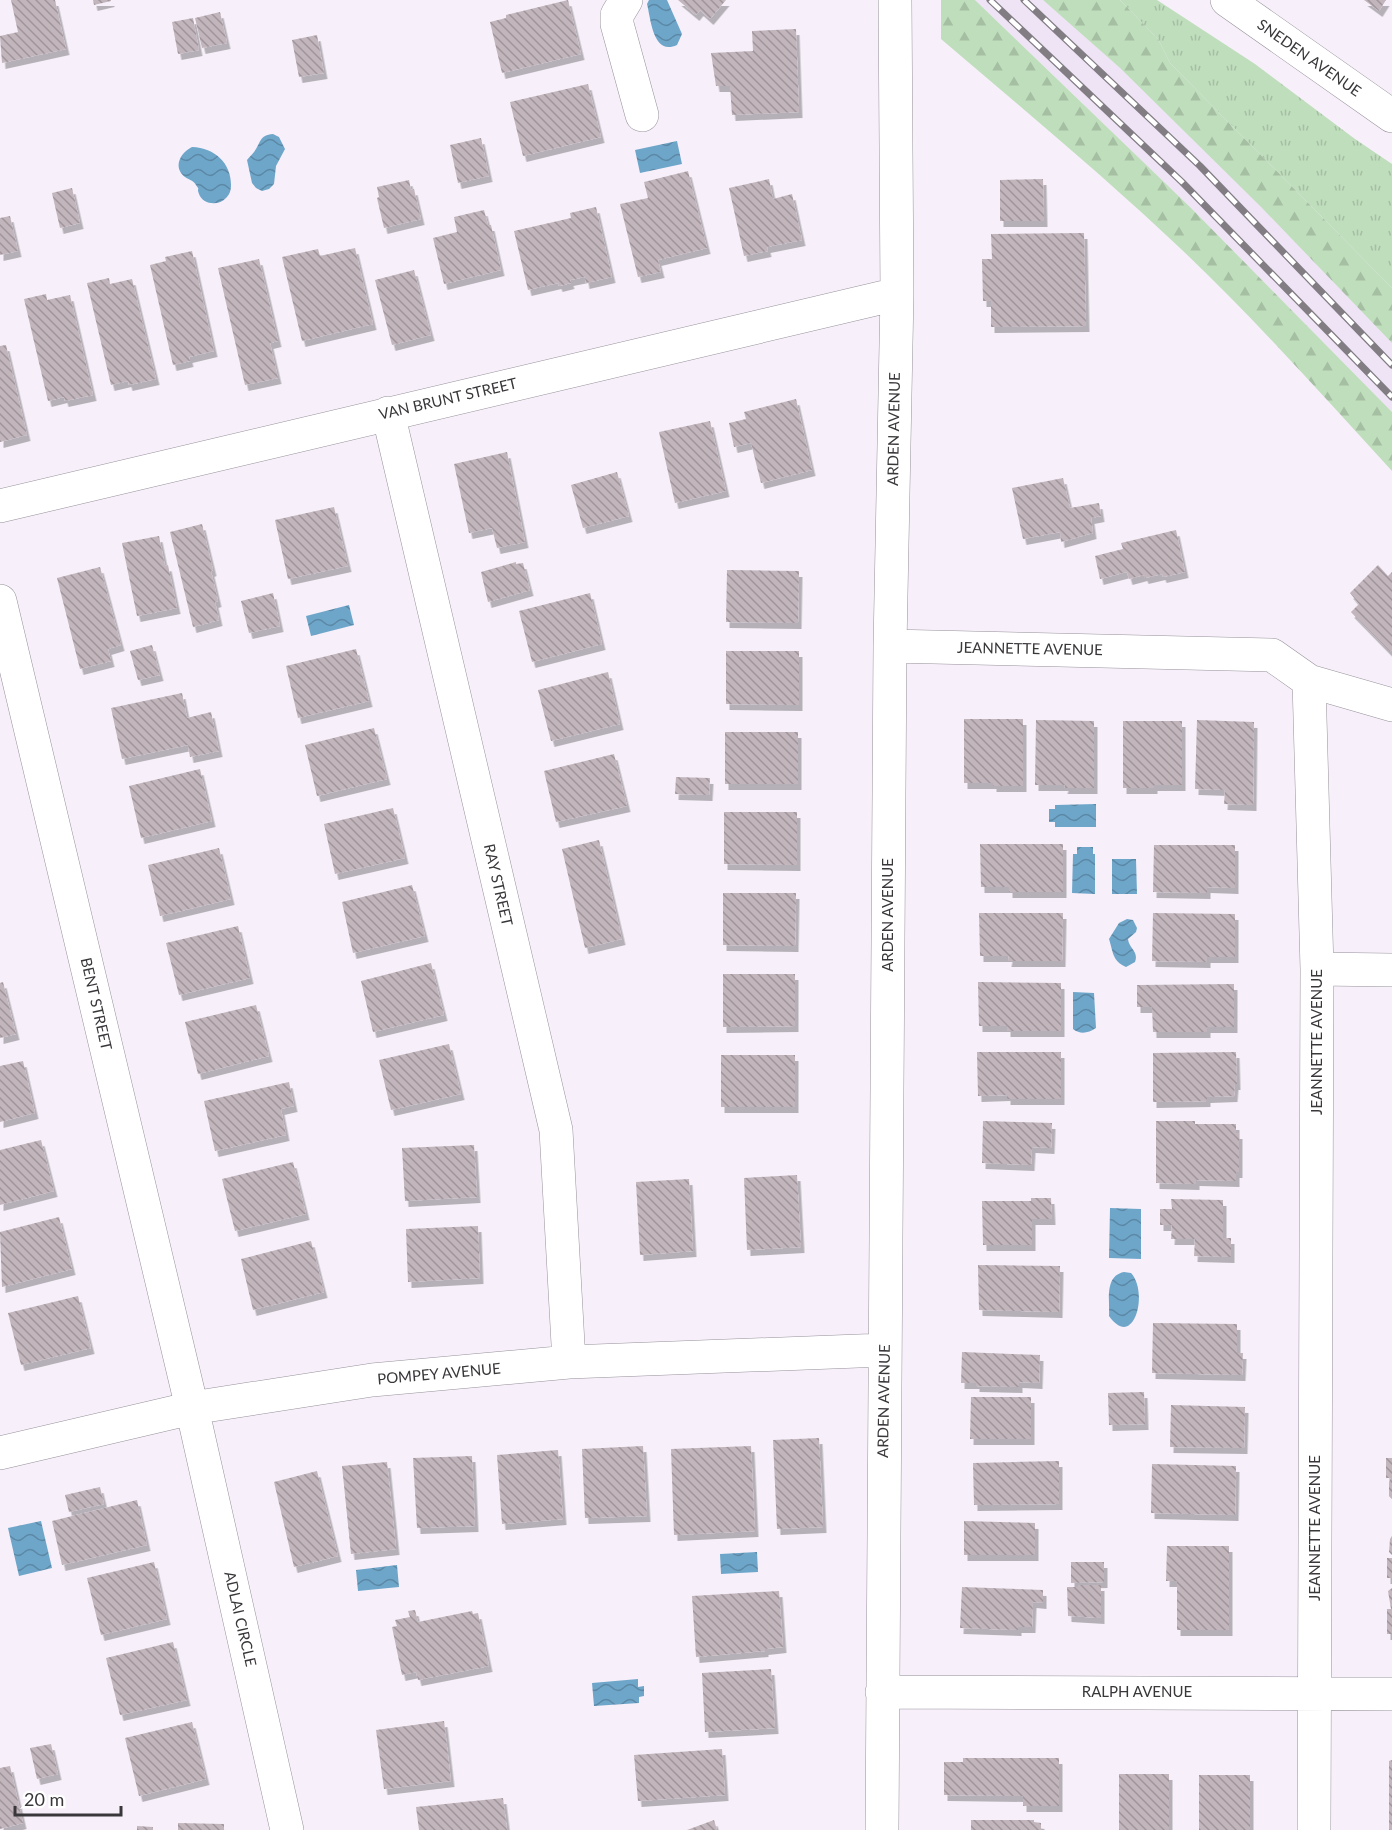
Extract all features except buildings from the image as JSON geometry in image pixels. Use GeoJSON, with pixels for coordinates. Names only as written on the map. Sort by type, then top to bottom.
{"type":"FeatureCollection","features":[{"type":"Feature","properties":{"kind":"street"},"geometry":{"type":"LineString","coordinates":[[626,0],[617,15],[617,24],[642,115]]}},
{"type":"Feature","properties":{"kind":"street","name":"SNEDEN AVENUE"},"geometry":{"type":"LineString","coordinates":[[1227,0],[1392,116]]}},
{"type":"Feature","properties":{"kind":"street","name":"ARDEN AVENUE"},"geometry":{"type":"LineString","coordinates":[[882,1830],[890,646],[897,294],[888,5]]}},
{"type":"Feature","properties":{"kind":"street","name":"VAN BRUNT STREET"},"geometry":{"type":"LineString","coordinates":[[0,506],[897,294]]}},
{"type":"Feature","properties":{"kind":"street","name":"RAY STREET"},"geometry":{"type":"LineString","coordinates":[[388,413],[556,1130],[569,1362]]}},
{"type":"Feature","properties":{"kind":"street","name":"BENT STREET"},"geometry":{"type":"LineString","coordinates":[[0,601],[192,1408]]}},
{"type":"Feature","properties":{"kind":"street","name":"JEANNETTE AVENUE"},"geometry":{"type":"LineString","coordinates":[[890,646],[1272,655],[1309,681],[1317,969],[1314,1830]]}},
{"type":"Feature","properties":{"kind":"street"},"geometry":{"type":"LineString","coordinates":[[1309,681],[1392,705]]}},
{"type":"Feature","properties":{"kind":"street"},"geometry":{"type":"LineString","coordinates":[[1317,969],[1392,970]]}},
{"type":"Feature","properties":{"kind":"street","name":"POMPEY AVENUE"},"geometry":{"type":"LineString","coordinates":[[0,1453],[192,1408],[372,1380],[569,1362],[884,1350]]}},
{"type":"Feature","properties":{"kind":"street","name":"ADLAI CIRCLE"},"geometry":{"type":"LineString","coordinates":[[192,1408],[287,1830]]}},
{"type":"Feature","properties":{"kind":"street","name":"RALPH AVENUE"},"geometry":{"type":"LineString","coordinates":[[882,1692],[1392,1694]]}},
{"type":"Feature","properties":{"kind":"shaded area"},"geometry":{"type":"Polygon","coordinates":[[[975,0],[1043,0],[1120,68],[1261,207],[1392,343],[1392,412],[1191,208],[975,0]]]}},
{"type":"Feature","properties":{"kind":"green space"},"geometry":{"type":"Polygon","coordinates":[[[941,0],[975,0],[1191,208],[1392,412],[1392,471],[1262,330],[1181,249],[1093,169],[941,39],[941,0]]]}},
{"type":"Feature","properties":{"kind":"green space"},"geometry":{"type":"Polygon","coordinates":[[[1043,0],[1120,0],[1158,39],[1170,63],[1392,288],[1392,343],[1261,207],[1120,68],[1043,0]]]}},
{"type":"Feature","properties":{"kind":"green space"},"geometry":{"type":"Polygon","coordinates":[[[1120,0],[1157,0],[1255,64],[1392,164],[1392,288],[1170,63],[1158,39],[1120,0]]]}},
{"type":"Feature","properties":{"kind":"water"},"geometry":{"type":"Polygon","coordinates":[[[649,0],[667,0],[682,34],[677,45],[669,47],[663,45],[654,35],[647,4],[649,0]]]}},
{"type":"Feature","properties":{"kind":"water"},"geometry":{"type":"Polygon","coordinates":[[[273,134],[279,137],[285,149],[276,166],[274,184],[262,191],[252,183],[247,160],[263,138],[273,134]]]}},
{"type":"Feature","properties":{"kind":"water"},"geometry":{"type":"Polygon","coordinates":[[[677,141],[682,164],[640,173],[635,150],[677,141]]]}},
{"type":"Feature","properties":{"kind":"water"},"geometry":{"type":"Polygon","coordinates":[[[192,147],[208,150],[225,164],[231,187],[223,201],[211,203],[201,198],[195,183],[181,173],[180,160],[184,152],[192,147]]]}},
{"type":"Feature","properties":{"kind":"water"},"geometry":{"type":"Polygon","coordinates":[[[349,605],[354,625],[311,636],[306,616],[349,605]]]}},
{"type":"Feature","properties":{"kind":"water"},"geometry":{"type":"Polygon","coordinates":[[[1096,804],[1096,827],[1055,827],[1055,822],[1049,822],[1049,809],[1055,809],[1055,805],[1096,804]]]}},
{"type":"Feature","properties":{"kind":"water"},"geometry":{"type":"Polygon","coordinates":[[[1077,847],[1093,847],[1095,894],[1072,893],[1073,854],[1077,854],[1077,847]]]}},
{"type":"Feature","properties":{"kind":"water"},"geometry":{"type":"Polygon","coordinates":[[[1112,859],[1136,859],[1137,894],[1112,894],[1112,859]]]}},
{"type":"Feature","properties":{"kind":"water"},"geometry":{"type":"Polygon","coordinates":[[[1127,919],[1133,920],[1137,928],[1128,939],[1136,955],[1135,962],[1126,967],[1116,959],[1109,939],[1119,923],[1127,919]]]}},
{"type":"Feature","properties":{"kind":"water"},"geometry":{"type":"Polygon","coordinates":[[[1073,992],[1094,993],[1096,1028],[1084,1033],[1073,1029],[1073,992]]]}},
{"type":"Feature","properties":{"kind":"water"},"geometry":{"type":"Polygon","coordinates":[[[1110,1208],[1141,1209],[1141,1259],[1109,1258],[1110,1208]]]}},
{"type":"Feature","properties":{"kind":"water"},"geometry":{"type":"Polygon","coordinates":[[[1124,1272],[1131,1273],[1139,1293],[1136,1315],[1132,1323],[1126,1327],[1118,1325],[1109,1316],[1109,1290],[1113,1278],[1124,1272]]]}},
{"type":"Feature","properties":{"kind":"water"},"geometry":{"type":"Polygon","coordinates":[[[41,1521],[52,1568],[19,1576],[8,1528],[41,1521]]]}},
{"type":"Feature","properties":{"kind":"water"},"geometry":{"type":"Polygon","coordinates":[[[757,1552],[758,1572],[721,1574],[720,1554],[757,1552]]]}},
{"type":"Feature","properties":{"kind":"water"},"geometry":{"type":"Polygon","coordinates":[[[397,1565],[399,1587],[358,1591],[356,1570],[397,1565]]]}},
{"type":"Feature","properties":{"kind":"water"},"geometry":{"type":"Polygon","coordinates":[[[638,1679],[638,1687],[644,1686],[644,1696],[639,1697],[639,1703],[594,1706],[592,1683],[638,1679]]]}},
{"type":"Feature","properties":{"kind":"railway"},"geometry":{"type":"LineString","coordinates":[[990,0],[1182,182],[1392,397]]}},
{"type":"Feature","properties":{"kind":"railway"},"geometry":{"type":"LineString","coordinates":[[1024,0],[1200,166],[1392,365]]}}]}
